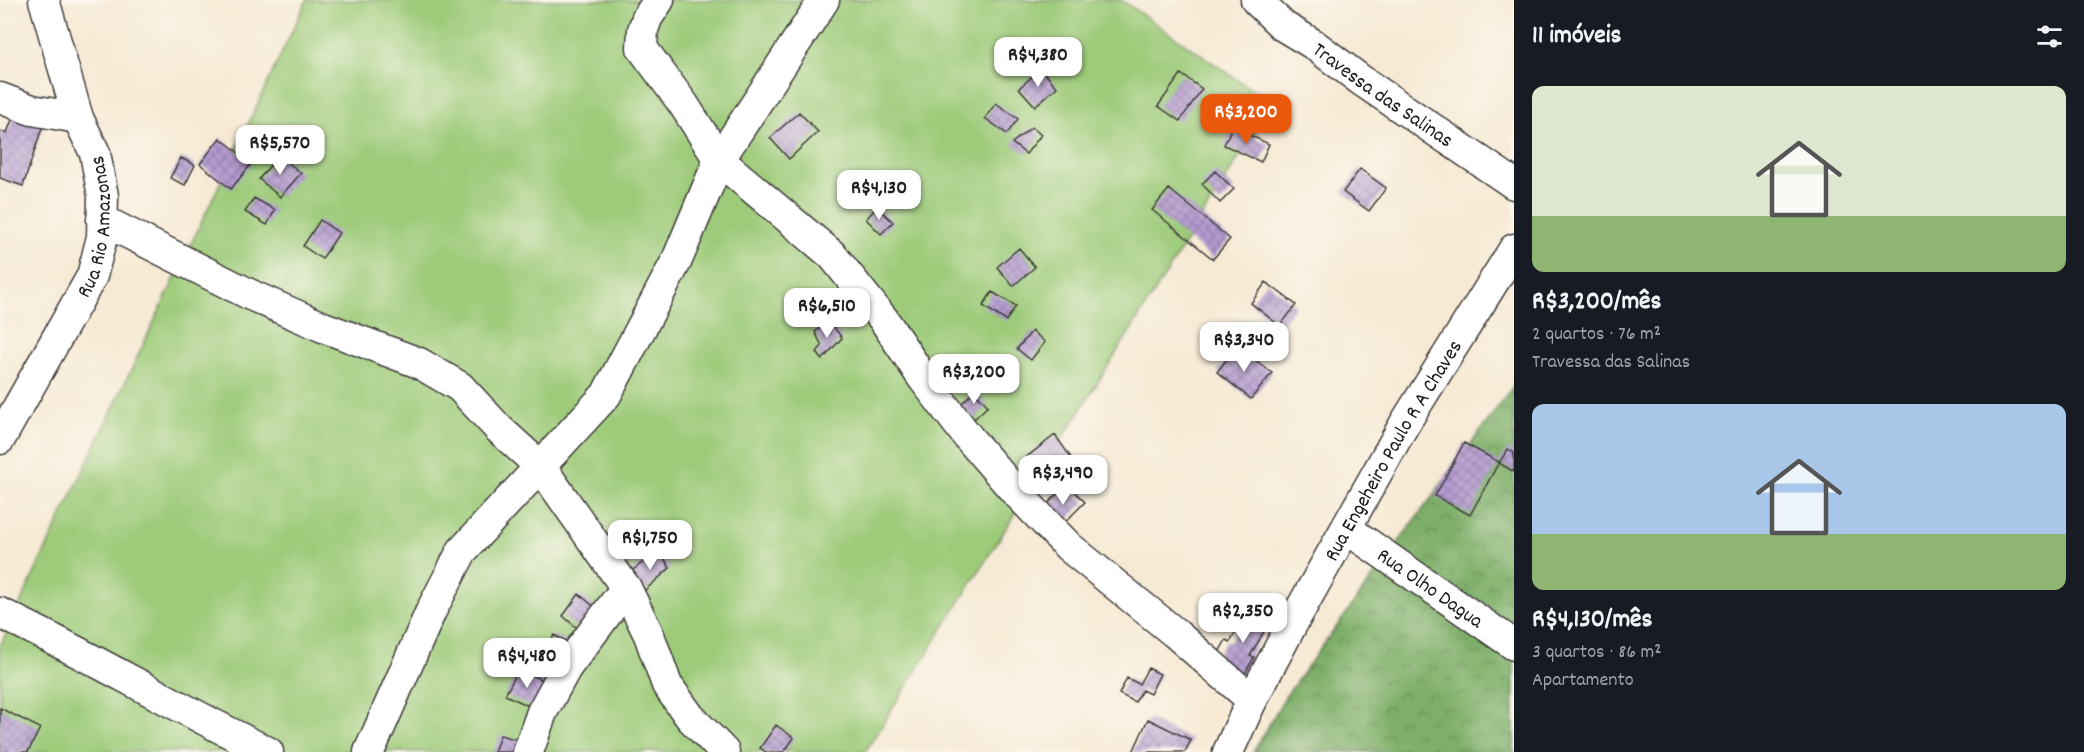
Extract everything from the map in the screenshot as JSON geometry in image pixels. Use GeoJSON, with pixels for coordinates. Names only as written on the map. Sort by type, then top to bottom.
{"type":"FeatureCollection","features":[{"type":"Feature","properties":{"kind":"street","name":"Rua Rio Amazonas"},"geometry":{"type":"LineString","coordinates":[[0,439],[92,276],[102,237],[103,196],[95,153],[78,118],[44,0]]}},
{"type":"Feature","properties":{"kind":"street"},"geometry":{"type":"LineString","coordinates":[[659,0],[646,18],[642,48],[684,105],[719,160],[832,255],[884,320],[968,437],[1012,488],[1069,547],[1175,633],[1252,700]]}},
{"type":"Feature","properties":{"kind":"street"},"geometry":{"type":"LineString","coordinates":[[369,752],[431,611],[462,551],[606,395],[677,260],[719,160],[824,0]]}},
{"type":"Feature","properties":{"kind":"street","name":"Travessa das Salinas"},"geometry":{"type":"LineString","coordinates":[[1256,0],[1283,26],[1313,44],[1362,81],[1514,184]]}},
{"type":"Feature","properties":{"kind":"street"},"geometry":{"type":"LineString","coordinates":[[0,98],[32,110],[78,118]]}},
{"type":"Feature","properties":{"kind":"street"},"geometry":{"type":"LineString","coordinates":[[102,220],[253,296],[323,327],[419,363],[460,387],[499,429],[541,467],[626,588],[649,635],[667,685],[690,717],[724,752]]}},
{"type":"Feature","properties":{"kind":"street","name":"Rua Engeheiro Paulo R A Chaves"},"geometry":{"type":"LineString","coordinates":[[1227,752],[1290,628],[1405,423],[1514,249]]}},
{"type":"Feature","properties":{"kind":"street","name":"Rua Olho Dagua"},"geometry":{"type":"LineString","coordinates":[[1347,529],[1514,645]]}},
{"type":"Feature","properties":{"kind":"street"},"geometry":{"type":"LineString","coordinates":[[528,752],[542,712],[566,668],[626,588]]}},
{"type":"Feature","properties":{"kind":"street"},"geometry":{"type":"LineString","coordinates":[[0,613],[55,639],[200,719],[268,752]]}},
{"type":"Feature","properties":{"kind":"green space"},"geometry":{"type":"Polygon","coordinates":[[[307,0],[1121,0],[1273,104],[865,752],[0,752],[0,646],[307,0]]]}},
{"type":"Feature","properties":{"kind":"green space"},"geometry":{"type":"Polygon","coordinates":[[[1514,385],[1514,752],[1253,752],[1285,697],[1514,385]]]}},
{"type":"Feature","properties":{"kind":"building"},"geometry":{"type":"Polygon","coordinates":[[[1041,69],[1057,87],[1035,106],[1019,88],[1041,69]]]}},
{"type":"Feature","properties":{"kind":"building"},"geometry":{"type":"Polygon","coordinates":[[[1181,74],[1202,89],[1180,121],[1158,106],[1181,74]]]}},
{"type":"Feature","properties":{"kind":"building"},"geometry":{"type":"Polygon","coordinates":[[[996,103],[1018,119],[1007,134],[985,118],[996,103]]]}},
{"type":"Feature","properties":{"kind":"building"},"geometry":{"type":"Polygon","coordinates":[[[799,112],[818,132],[789,159],[770,138],[799,112]]]}},
{"type":"Feature","properties":{"kind":"building"},"geometry":{"type":"Polygon","coordinates":[[[13,117],[43,125],[23,186],[0,178],[0,131],[7,133],[13,117]]]}},
{"type":"Feature","properties":{"kind":"building"},"geometry":{"type":"Polygon","coordinates":[[[1032,127],[1041,135],[1026,154],[1012,143],[1032,127]]]}},
{"type":"Feature","properties":{"kind":"building"},"geometry":{"type":"Polygon","coordinates":[[[1232,127],[1269,144],[1261,162],[1224,145],[1232,127]]]}},
{"type":"Feature","properties":{"kind":"building"},"geometry":{"type":"Polygon","coordinates":[[[220,138],[252,163],[231,189],[200,164],[220,138]]]}},
{"type":"Feature","properties":{"kind":"building"},"geometry":{"type":"Polygon","coordinates":[[[279,155],[301,173],[280,197],[259,179],[279,155]]]}},
{"type":"Feature","properties":{"kind":"building"},"geometry":{"type":"Polygon","coordinates":[[[181,158],[195,165],[185,185],[170,178],[181,158]]]}},
{"type":"Feature","properties":{"kind":"building"},"geometry":{"type":"Polygon","coordinates":[[[1360,169],[1386,188],[1369,211],[1343,192],[1360,169]]]}},
{"type":"Feature","properties":{"kind":"building"},"geometry":{"type":"Polygon","coordinates":[[[1215,171],[1234,189],[1220,203],[1202,184],[1215,171]]]}},
{"type":"Feature","properties":{"kind":"building"},"geometry":{"type":"Polygon","coordinates":[[[1169,189],[1230,239],[1213,259],[1152,210],[1169,189]]]}},
{"type":"Feature","properties":{"kind":"building"},"geometry":{"type":"Polygon","coordinates":[[[254,198],[275,210],[267,225],[245,212],[254,198]]]}},
{"type":"Feature","properties":{"kind":"building"},"geometry":{"type":"Polygon","coordinates":[[[877,207],[893,222],[881,234],[866,219],[877,207]]]}},
{"type":"Feature","properties":{"kind":"building"},"geometry":{"type":"Polygon","coordinates":[[[320,220],[339,233],[322,259],[303,246],[320,220]]]}},
{"type":"Feature","properties":{"kind":"building"},"geometry":{"type":"Polygon","coordinates":[[[1019,248],[1035,267],[1013,286],[997,267],[1019,248]]]}},
{"type":"Feature","properties":{"kind":"building"},"geometry":{"type":"Polygon","coordinates":[[[1266,282],[1296,305],[1280,326],[1251,303],[1266,282]]]}},
{"type":"Feature","properties":{"kind":"building"},"geometry":{"type":"Polygon","coordinates":[[[992,292],[1016,306],[1006,321],[983,306],[992,292]]]}},
{"type":"Feature","properties":{"kind":"building"},"geometry":{"type":"Polygon","coordinates":[[[829,321],[842,338],[822,360],[817,352],[822,346],[815,332],[829,321]]]}},
{"type":"Feature","properties":{"kind":"building"},"geometry":{"type":"Polygon","coordinates":[[[1032,331],[1045,342],[1031,360],[1017,349],[1032,331]]]}},
{"type":"Feature","properties":{"kind":"building"},"geometry":{"type":"Polygon","coordinates":[[[1237,346],[1272,373],[1251,399],[1217,372],[1237,346]]]}},
{"type":"Feature","properties":{"kind":"building"},"geometry":{"type":"Polygon","coordinates":[[[974,391],[988,406],[974,419],[960,405],[974,391]]]}},
{"type":"Feature","properties":{"kind":"building"},"geometry":{"type":"Polygon","coordinates":[[[1055,435],[1072,459],[1041,482],[1024,459],[1055,435]]]}},
{"type":"Feature","properties":{"kind":"building"},"geometry":{"type":"Polygon","coordinates":[[[1464,443],[1499,462],[1470,515],[1435,496],[1464,443]]]}},
{"type":"Feature","properties":{"kind":"building"},"geometry":{"type":"Polygon","coordinates":[[[1508,449],[1514,453],[1514,472],[1499,463],[1508,449]]]}},
{"type":"Feature","properties":{"kind":"building"},"geometry":{"type":"Polygon","coordinates":[[[1067,484],[1085,502],[1058,529],[1041,511],[1067,484]]]}},
{"type":"Feature","properties":{"kind":"building"},"geometry":{"type":"Polygon","coordinates":[[[659,550],[670,568],[644,591],[629,573],[659,550]]]}},
{"type":"Feature","properties":{"kind":"building"},"geometry":{"type":"Polygon","coordinates":[[[579,594],[598,610],[584,634],[563,616],[579,594]]]}},
{"type":"Feature","properties":{"kind":"building"},"geometry":{"type":"Polygon","coordinates":[[[1249,608],[1270,621],[1250,656],[1254,657],[1243,677],[1214,661],[1226,640],[1230,642],[1249,608]]]}},
{"type":"Feature","properties":{"kind":"building"},"geometry":{"type":"Polygon","coordinates":[[[554,635],[572,644],[557,676],[539,668],[554,635]]]}},
{"type":"Feature","properties":{"kind":"building"},"geometry":{"type":"Polygon","coordinates":[[[1148,668],[1160,674],[1150,694],[1142,690],[1135,702],[1119,694],[1127,678],[1139,684],[1148,668]]]}},
{"type":"Feature","properties":{"kind":"building"},"geometry":{"type":"Polygon","coordinates":[[[519,669],[549,683],[536,709],[505,695],[519,669]]]}},
{"type":"Feature","properties":{"kind":"building"},"geometry":{"type":"Polygon","coordinates":[[[0,708],[40,728],[28,752],[0,752],[0,708]]]}},
{"type":"Feature","properties":{"kind":"building"},"geometry":{"type":"Polygon","coordinates":[[[1148,719],[1191,740],[1185,752],[1133,752],[1148,719]]]}},
{"type":"Feature","properties":{"kind":"building"},"geometry":{"type":"Polygon","coordinates":[[[776,725],[794,738],[784,752],[766,752],[760,748],[776,725]]]}},
{"type":"Feature","properties":{"kind":"building"},"geometry":{"type":"Polygon","coordinates":[[[500,735],[522,741],[518,752],[494,752],[500,735]]]}}]}
